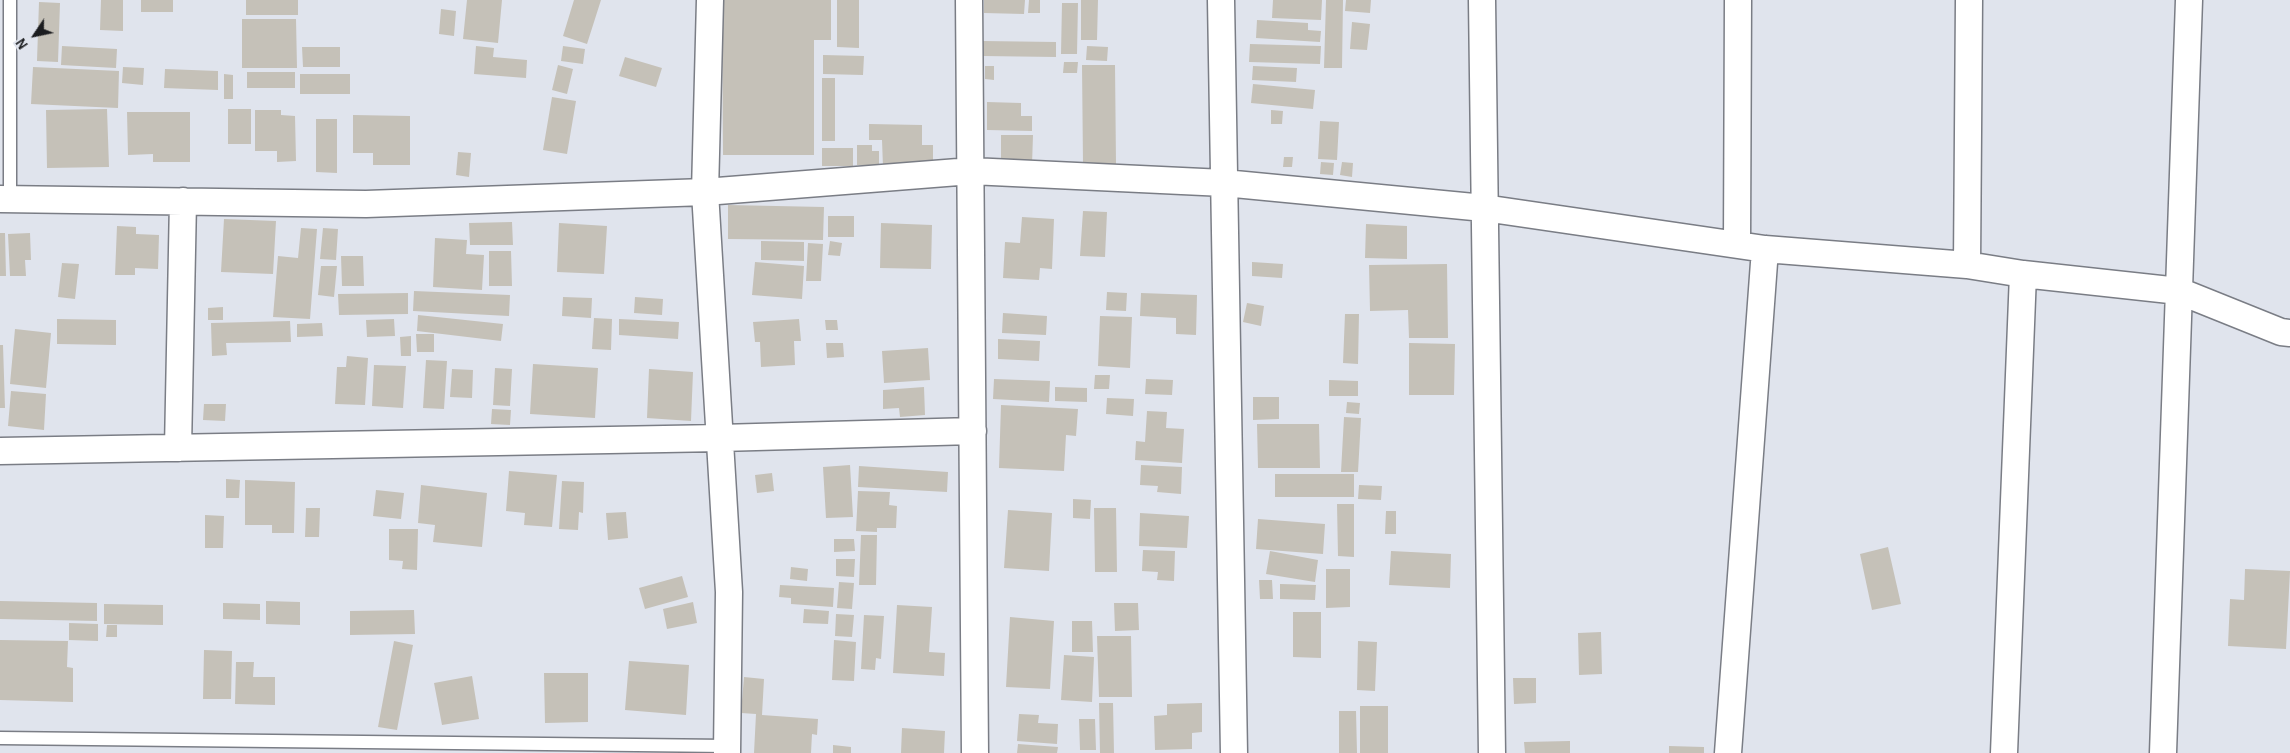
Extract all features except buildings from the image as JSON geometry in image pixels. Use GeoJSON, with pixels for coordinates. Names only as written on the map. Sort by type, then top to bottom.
{"type":"FeatureCollection","features":[{"type":"Feature","properties":{"kind":"street"},"geometry":{"type":"LineString","coordinates":[[710,0],[706,192],[729,592],[727,749]]}},
{"type":"Feature","properties":{"kind":"street"},"geometry":{"type":"LineString","coordinates":[[968,0],[975,753]]}},
{"type":"Feature","properties":{"kind":"street"},"geometry":{"type":"LineString","coordinates":[[1221,0],[1234,753]]}},
{"type":"Feature","properties":{"kind":"street"},"geometry":{"type":"LineString","coordinates":[[1482,0],[1492,753]]}},
{"type":"Feature","properties":{"kind":"street"},"geometry":{"type":"LineString","coordinates":[[1737,244],[1738,0]]}},
{"type":"Feature","properties":{"kind":"street"},"geometry":{"type":"LineString","coordinates":[[1967,265],[1968,0]]}},
{"type":"Feature","properties":{"kind":"street"},"geometry":{"type":"LineString","coordinates":[[2163,753],[2189,0]]}},
{"type":"Feature","properties":{"kind":"street"},"geometry":{"type":"LineString","coordinates":[[5,199],[366,204],[706,192],[971,171],[1224,183],[1484,208],[1765,249],[1967,265],[2023,274],[2179,291],[2281,332],[2290,333]]}},
{"type":"Feature","properties":{"kind":"street"},"geometry":{"type":"LineString","coordinates":[[178,448],[184,201]]}},
{"type":"Feature","properties":{"kind":"street"},"geometry":{"type":"LineString","coordinates":[[1728,753],[1765,249]]}},
{"type":"Feature","properties":{"kind":"street"},"geometry":{"type":"LineString","coordinates":[[2004,753],[2023,274]]}},
{"type":"Feature","properties":{"kind":"street"},"geometry":{"type":"LineString","coordinates":[[0,451],[720,438],[973,431]]}},
{"type":"Feature","properties":{"kind":"lane"},"geometry":{"type":"LineString","coordinates":[[5,199],[10,0]]}},
{"type":"Feature","properties":{"kind":"lane"},"geometry":{"type":"LineString","coordinates":[[0,738],[727,749]]}}]}
